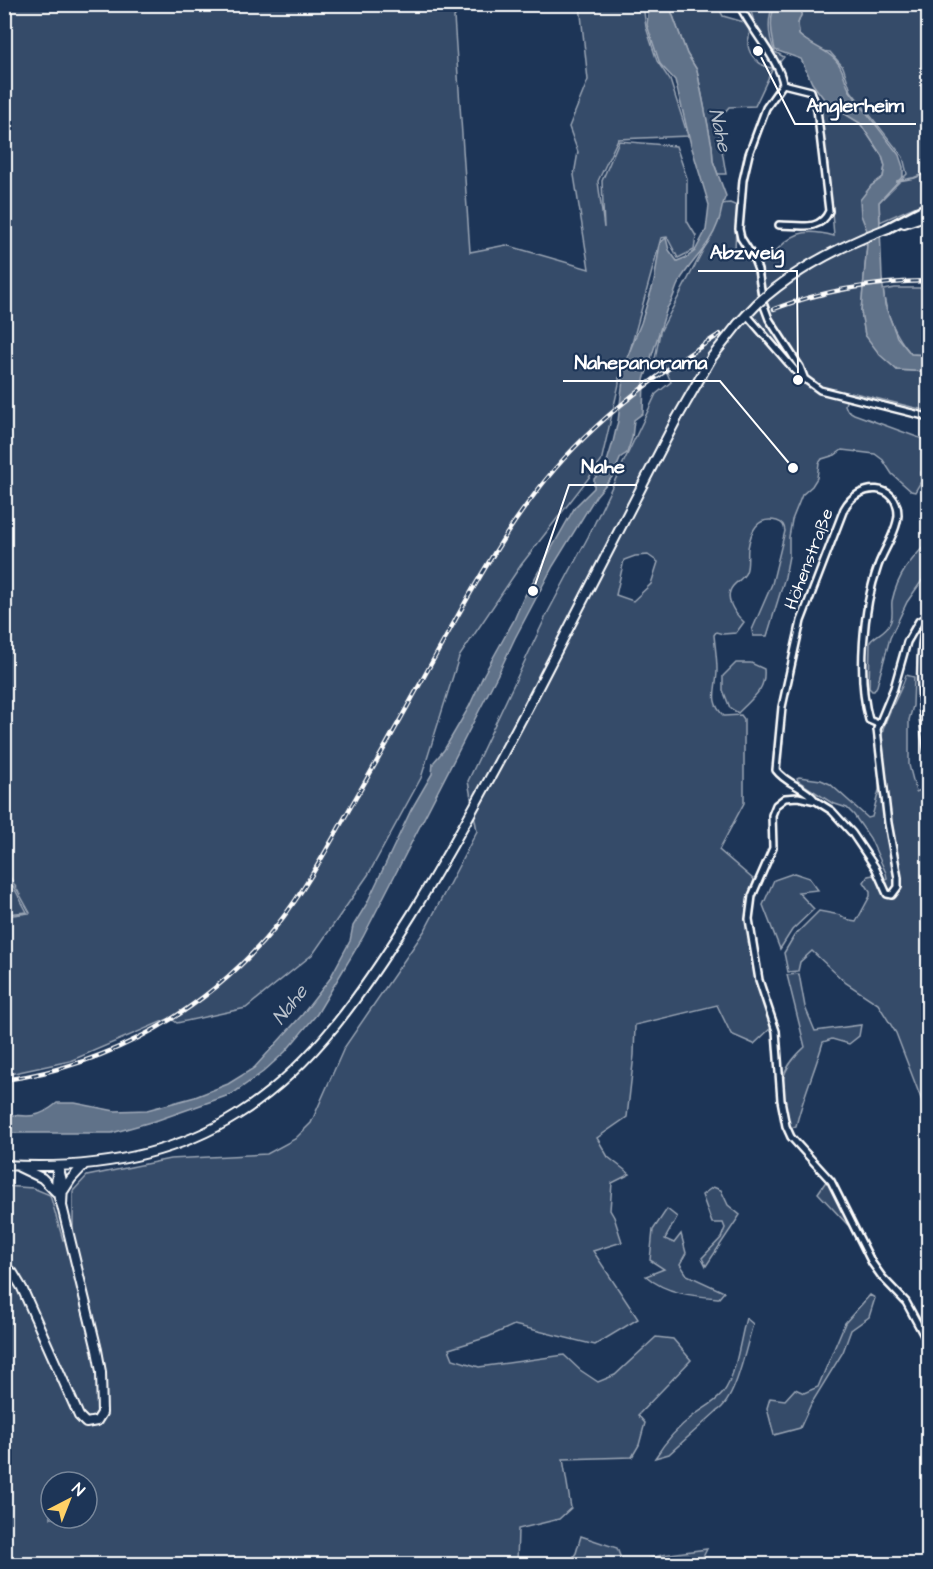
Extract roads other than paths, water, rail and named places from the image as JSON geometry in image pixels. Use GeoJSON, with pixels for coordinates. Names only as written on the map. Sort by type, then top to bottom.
{"type":"FeatureCollection","features":[{"type":"Feature","properties":{"kind":"main road"},"geometry":{"type":"LineString","coordinates":[[4,1165],[84,1164],[129,1159],[156,1152],[220,1125],[250,1107],[282,1082],[329,1033],[367,982],[441,866],[491,777],[694,387],[712,357],[746,314],[782,283],[815,261],[928,207]]}},
{"type":"Feature","properties":{"kind":"main road"},"geometry":{"type":"LineString","coordinates":[[888,228],[928,216]]}},
{"type":"Feature","properties":{"kind":"main road"},"geometry":{"type":"LineString","coordinates":[[61,1193],[84,1164]]}},
{"type":"Feature","properties":{"kind":"main road"},"geometry":{"type":"LineString","coordinates":[[15,1166],[42,1178],[61,1193]]}},
{"type":"Feature","properties":{"kind":"main road"},"geometry":{"type":"LineString","coordinates":[[4,1268],[13,1273],[22,1288],[79,1416],[86,1423],[97,1421],[102,1407],[97,1350],[62,1206],[58,1166]]}},
{"type":"Feature","properties":{"kind":"street"},"geometry":{"type":"LineString","coordinates":[[739,4],[774,63],[783,84],[762,117],[746,166],[739,229],[758,270],[763,303],[769,319],[800,367],[805,380]]}},
{"type":"Feature","properties":{"kind":"street"},"geometry":{"type":"LineString","coordinates":[[780,225],[817,226],[825,220],[829,211],[817,110],[811,91],[783,84]]}},
{"type":"Feature","properties":{"kind":"street"},"geometry":{"type":"LineString","coordinates":[[746,314],[805,380],[828,393],[928,417]]}},
{"type":"Feature","properties":{"kind":"street","name":"Höhenstraße"},"geometry":{"type":"LineString","coordinates":[[816,801],[783,778],[776,770],[782,707],[806,605],[847,503],[858,492],[872,489],[885,492],[890,496],[898,514],[874,579],[866,621],[864,672],[867,713],[870,720],[878,724]]}},
{"type":"Feature","properties":{"kind":"street"},"geometry":{"type":"LineString","coordinates":[[927,614],[919,621],[908,642],[894,688],[878,724],[877,735],[887,813],[898,878],[898,887],[894,894],[887,894],[875,867],[844,822],[816,801],[791,797],[779,801],[773,809],[773,848],[756,886],[748,919],[759,980],[776,1031],[781,1100],[786,1126],[791,1137],[831,1181],[872,1263],[906,1302],[928,1343]]}},
{"type":"Feature","properties":{"kind":"street"},"geometry":{"type":"LineString","coordinates":[[927,614],[921,646],[921,669],[928,754]]}},
{"type":"Feature","properties":{"kind":"waterway"},"geometry":{"type":"LineString","coordinates":[[897,181],[914,178],[928,172]]}},
{"type":"Feature","properties":{"kind":"railway"},"geometry":{"type":"LineString","coordinates":[[774,309],[850,288],[928,281]]}},
{"type":"Feature","properties":{"kind":"railway"},"geometry":{"type":"LineString","coordinates":[[4,1080],[83,1061],[156,1028],[190,1007],[222,982],[251,954],[289,910],[309,879],[474,586],[510,528],[537,491],[576,446],[621,405],[720,334]]}},
{"type":"Feature","properties":{"kind":"place","name":"Anglerheim"},"geometry":{"type":"Point","coordinates":[758,51]}},
{"type":"Feature","properties":{"kind":"place","name":"Abzweig"},"geometry":{"type":"Point","coordinates":[798,380]}},
{"type":"Feature","properties":{"kind":"place","name":"Nahepanorama"},"geometry":{"type":"Point","coordinates":[793,468]}},
{"type":"Feature","properties":{"kind":"place","name":"Nahe"},"geometry":{"type":"Point","coordinates":[533,591]}}]}
